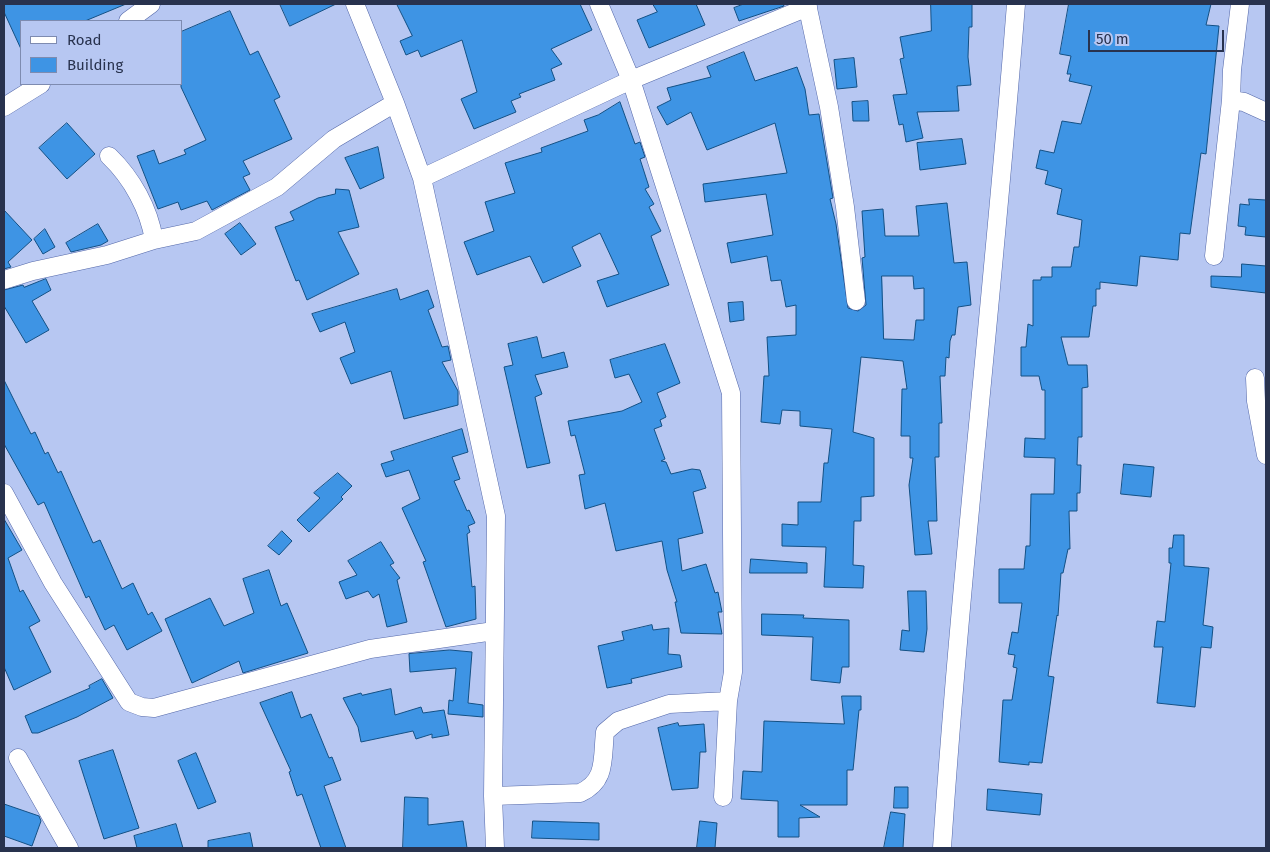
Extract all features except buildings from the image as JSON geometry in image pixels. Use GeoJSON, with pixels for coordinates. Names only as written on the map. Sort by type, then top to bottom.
{"type":"FeatureCollection","features":[{"type":"Feature","properties":{"kind":"street"},"geometry":{"type":"LineString","coordinates":[[129,20],[151,4]]}},
{"type":"Feature","properties":{"kind":"street"},"geometry":{"type":"LineString","coordinates":[[355,4],[395,103],[422,178],[496,516],[493,796],[495,848]]}},
{"type":"Feature","properties":{"kind":"street"},"geometry":{"type":"LineString","coordinates":[[599,4],[631,80],[731,393],[733,672],[728,701],[723,797]]}},
{"type":"Feature","properties":{"kind":"street"},"geometry":{"type":"LineString","coordinates":[[942,848],[951,708],[994,277],[1016,4]]}},
{"type":"Feature","properties":{"kind":"street"},"geometry":{"type":"LineString","coordinates":[[1214,256],[1240,4]]}},
{"type":"Feature","properties":{"kind":"street"},"geometry":{"type":"LineString","coordinates":[[422,178],[631,80],[807,6],[835,144],[845,207],[856,302]]}},
{"type":"Feature","properties":{"kind":"street"},"geometry":{"type":"LineString","coordinates":[[4,107],[39,85]]}},
{"type":"Feature","properties":{"kind":"street"},"geometry":{"type":"LineString","coordinates":[[1231,100],[1244,102],[1266,112]]}},
{"type":"Feature","properties":{"kind":"street"},"geometry":{"type":"LineString","coordinates":[[4,280],[33,270],[107,255],[154,240],[196,230],[277,187],[334,140],[395,103]]}},
{"type":"Feature","properties":{"kind":"street"},"geometry":{"type":"LineString","coordinates":[[109,156],[120,167],[143,204],[154,240]]}},
{"type":"Feature","properties":{"kind":"street"},"geometry":{"type":"LineString","coordinates":[[1255,378],[1256,401],[1266,455]]}},
{"type":"Feature","properties":{"kind":"street"},"geometry":{"type":"LineString","coordinates":[[4,493],[53,583],[129,702],[142,707],[154,708],[370,649],[494,631]]}},
{"type":"Feature","properties":{"kind":"street"},"geometry":{"type":"LineString","coordinates":[[493,796],[580,793],[591,788],[600,778],[604,732],[618,721],[669,704],[728,701]]}},
{"type":"Feature","properties":{"kind":"street"},"geometry":{"type":"LineString","coordinates":[[18,758],[69,848]]}}]}
